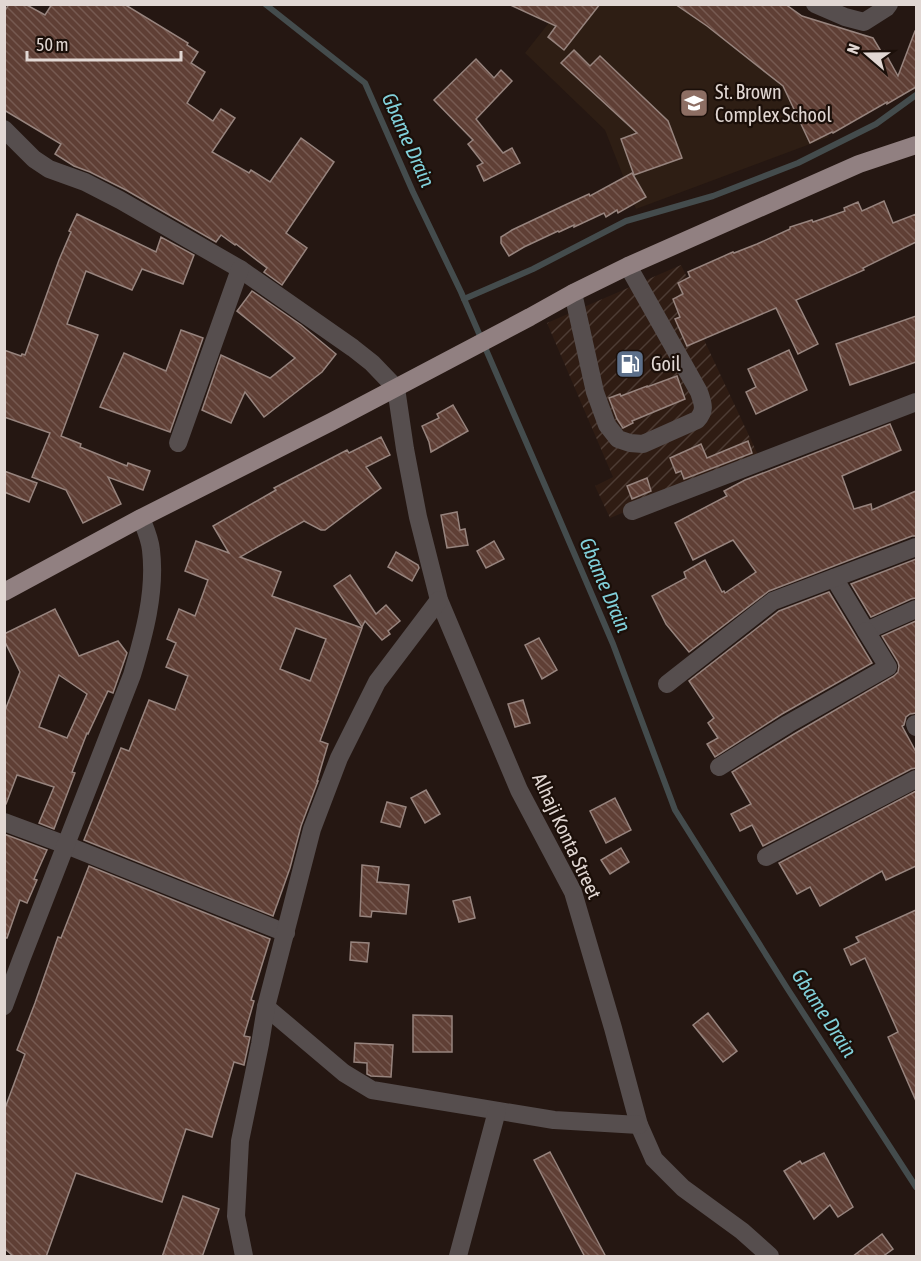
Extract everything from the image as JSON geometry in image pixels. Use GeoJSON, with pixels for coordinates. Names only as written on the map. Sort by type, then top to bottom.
{"type":"FeatureCollection","features":[{"type":"Feature","properties":{"kind":"main road"},"geometry":{"type":"LineString","coordinates":[[4,592],[141,518],[628,266],[859,164],[916,145]]}},
{"type":"Feature","properties":{"kind":"street"},"geometry":{"type":"LineString","coordinates":[[814,4],[864,22],[889,4]]}},
{"type":"Feature","properties":{"kind":"street"},"geometry":{"type":"LineString","coordinates":[[4,129],[34,159],[50,169],[85,182],[120,200],[240,269],[353,348],[372,363],[396,388]]}},
{"type":"Feature","properties":{"kind":"street"},"geometry":{"type":"LineString","coordinates":[[573,293],[595,392],[607,425],[618,439],[643,444],[697,420],[702,414],[703,406],[699,392],[628,266]]}},
{"type":"Feature","properties":{"kind":"street"},"geometry":{"type":"LineString","coordinates":[[178,443],[240,269]]}},
{"type":"Feature","properties":{"kind":"street","name":"Alhaji Konta Street"},"geometry":{"type":"LineString","coordinates":[[396,388],[418,517],[439,600],[519,790],[573,892],[639,1125],[654,1159],[683,1188],[742,1231],[770,1257]]}},
{"type":"Feature","properties":{"kind":"street"},"geometry":{"type":"LineString","coordinates":[[632,511],[916,402]]}},
{"type":"Feature","properties":{"kind":"street"},"geometry":{"type":"LineString","coordinates":[[4,1006],[132,675],[141,643],[152,586],[151,548],[141,518]]}},
{"type":"Feature","properties":{"kind":"street"},"geometry":{"type":"LineString","coordinates":[[667,684],[773,601],[916,547]]}},
{"type":"Feature","properties":{"kind":"street"},"geometry":{"type":"LineString","coordinates":[[719,767],[788,724],[888,667],[834,578]]}},
{"type":"Feature","properties":{"kind":"street"},"geometry":{"type":"LineString","coordinates":[[244,1257],[236,1216],[240,1141],[266,1007],[312,829],[339,758],[377,682],[439,600]]}},
{"type":"Feature","properties":{"kind":"street"},"geometry":{"type":"LineString","coordinates":[[866,631],[916,609]]}},
{"type":"Feature","properties":{"kind":"street"},"geometry":{"type":"LineString","coordinates":[[766,857],[916,779]]}},
{"type":"Feature","properties":{"kind":"street"},"geometry":{"type":"LineString","coordinates":[[4,822],[286,933]]}},
{"type":"Feature","properties":{"kind":"street"},"geometry":{"type":"LineString","coordinates":[[266,1007],[344,1073],[372,1090],[554,1120],[639,1125]]}},
{"type":"Feature","properties":{"kind":"street"},"geometry":{"type":"LineString","coordinates":[[458,1257],[497,1111]]}},
{"type":"Feature","properties":{"kind":"shaded area","name":"St. Brown Complex School"},"geometry":{"type":"Polygon","coordinates":[[[563,5],[731,5],[798,75],[829,137],[636,209],[605,130],[525,53],[563,5]]]}},
{"type":"Feature","properties":{"kind":"shaded area"},"geometry":{"type":"Polygon","coordinates":[[[681,265],[700,304],[690,310],[759,457],[610,518],[595,486],[613,477],[547,323],[681,265]]]}},
{"type":"Feature","properties":{"kind":"building"},"geometry":{"type":"Polygon","coordinates":[[[9,4],[25,4],[45,15],[52,4],[124,4],[188,43],[187,45],[198,52],[191,63],[205,72],[187,103],[213,121],[221,109],[235,118],[212,152],[249,173],[251,170],[270,182],[301,138],[334,162],[286,233],[307,248],[282,285],[264,272],[267,268],[236,244],[221,235],[216,242],[126,190],[74,166],[55,154],[61,144],[4,110],[4,12],[9,4]]]}},
{"type":"Feature","properties":{"kind":"building"},"geometry":{"type":"Polygon","coordinates":[[[508,4],[600,4],[564,50],[548,37],[556,26],[508,4]]]}},
{"type":"Feature","properties":{"kind":"building"},"geometry":{"type":"Polygon","coordinates":[[[675,4],[785,4],[802,16],[873,38],[882,53],[884,51],[898,76],[916,31],[916,87],[833,133],[810,143],[783,86],[707,26],[675,4]]]}},
{"type":"Feature","properties":{"kind":"building"},"geometry":{"type":"Polygon","coordinates":[[[574,50],[590,66],[600,56],[668,121],[682,158],[634,175],[621,139],[637,133],[561,63],[574,50]]]}},
{"type":"Feature","properties":{"kind":"building"},"geometry":{"type":"Polygon","coordinates":[[[476,59],[494,78],[501,70],[512,81],[476,119],[503,153],[512,148],[520,163],[484,181],[477,166],[483,163],[468,144],[473,140],[434,100],[476,59]]]}},
{"type":"Feature","properties":{"kind":"building"},"geometry":{"type":"Polygon","coordinates":[[[632,173],[646,197],[618,213],[617,210],[606,217],[604,213],[574,227],[574,225],[558,231],[509,256],[501,243],[501,237],[512,230],[589,194],[590,196],[632,173]]]}},
{"type":"Feature","properties":{"kind":"building"},"geometry":{"type":"Polygon","coordinates":[[[884,201],[893,223],[916,214],[916,242],[863,268],[864,270],[796,300],[818,344],[798,354],[776,308],[687,346],[675,319],[680,317],[673,299],[683,294],[678,283],[690,277],[688,272],[757,244],[790,227],[845,211],[844,208],[858,202],[862,211],[884,201]]]}},
{"type":"Feature","properties":{"kind":"building"},"geometry":{"type":"Polygon","coordinates":[[[77,214],[156,252],[161,237],[194,255],[183,284],[142,269],[132,290],[86,271],[67,324],[98,335],[61,436],[81,444],[80,447],[127,466],[128,463],[150,471],[143,490],[108,477],[121,504],[83,523],[66,490],[32,477],[50,433],[4,417],[4,350],[21,356],[25,355],[77,214]]]}},
{"type":"Feature","properties":{"kind":"building"},"geometry":{"type":"Polygon","coordinates":[[[252,291],[301,325],[336,354],[322,372],[264,417],[245,392],[231,423],[202,410],[221,355],[270,378],[295,358],[237,311],[252,291]]]}},
{"type":"Feature","properties":{"kind":"building"},"geometry":{"type":"Polygon","coordinates":[[[916,316],[916,362],[850,385],[836,344],[916,316]]]}},
{"type":"Feature","properties":{"kind":"building"},"geometry":{"type":"Polygon","coordinates":[[[181,330],[203,338],[170,432],[100,407],[124,353],[166,371],[181,330]]]}},
{"type":"Feature","properties":{"kind":"building"},"geometry":{"type":"Polygon","coordinates":[[[789,350],[807,390],[756,414],[746,392],[756,387],[748,369],[789,350]]]}},
{"type":"Feature","properties":{"kind":"building"},"geometry":{"type":"Polygon","coordinates":[[[677,376],[685,399],[632,421],[633,423],[623,428],[609,398],[677,376]]]}},
{"type":"Feature","properties":{"kind":"building"},"geometry":{"type":"Polygon","coordinates":[[[453,405],[468,431],[431,452],[422,426],[439,418],[437,414],[453,405]]]}},
{"type":"Feature","properties":{"kind":"building"},"geometry":{"type":"Polygon","coordinates":[[[890,424],[901,450],[842,476],[854,509],[871,504],[872,510],[916,491],[916,536],[769,591],[689,652],[666,624],[652,596],[686,578],[684,572],[705,560],[722,592],[725,593],[756,572],[733,540],[693,560],[675,523],[727,496],[724,491],[745,480],[890,424]]]}},
{"type":"Feature","properties":{"kind":"building"},"geometry":{"type":"Polygon","coordinates":[[[381,437],[390,455],[366,467],[381,488],[325,530],[304,521],[240,557],[281,572],[272,596],[362,628],[320,741],[328,744],[273,916],[84,840],[121,748],[129,751],[149,700],[175,710],[188,676],[166,667],[176,643],[167,639],[179,609],[195,616],[208,580],[185,571],[196,541],[229,553],[213,526],[276,490],[274,488],[347,450],[349,453],[381,437]],[[296,628],[280,669],[310,681],[326,639],[296,628]]]}},
{"type":"Feature","properties":{"kind":"building"},"geometry":{"type":"Polygon","coordinates":[[[748,441],[752,453],[684,479],[681,471],[676,473],[670,458],[701,444],[707,458],[748,441]]]}},
{"type":"Feature","properties":{"kind":"building"},"geometry":{"type":"Polygon","coordinates":[[[4,471],[37,483],[29,502],[4,492],[4,471]]]}},
{"type":"Feature","properties":{"kind":"building"},"geometry":{"type":"Polygon","coordinates":[[[647,478],[651,491],[632,499],[627,486],[647,478]]]}},
{"type":"Feature","properties":{"kind":"building"},"geometry":{"type":"Polygon","coordinates":[[[457,512],[460,530],[465,529],[468,545],[447,548],[441,515],[457,512]]]}},
{"type":"Feature","properties":{"kind":"building"},"geometry":{"type":"Polygon","coordinates":[[[494,541],[504,559],[486,568],[477,551],[494,541]]]}},
{"type":"Feature","properties":{"kind":"building"},"geometry":{"type":"Polygon","coordinates":[[[396,552],[418,565],[419,568],[412,581],[388,567],[396,552]]]}},
{"type":"Feature","properties":{"kind":"building"},"geometry":{"type":"Polygon","coordinates":[[[916,559],[916,598],[871,617],[851,584],[916,559]]]}},
{"type":"Feature","properties":{"kind":"building"},"geometry":{"type":"Polygon","coordinates":[[[350,575],[376,614],[386,605],[400,621],[388,631],[390,634],[382,640],[365,621],[362,627],[334,586],[350,575]]]}},
{"type":"Feature","properties":{"kind":"building"},"geometry":{"type":"Polygon","coordinates":[[[829,592],[872,663],[782,714],[715,757],[707,744],[718,738],[708,723],[714,718],[689,681],[779,611],[829,592]]]}},
{"type":"Feature","properties":{"kind":"building"},"geometry":{"type":"Polygon","coordinates":[[[55,609],[79,656],[118,641],[127,653],[113,693],[108,691],[87,733],[54,829],[39,823],[54,787],[17,775],[6,804],[4,804],[4,713],[20,672],[4,640],[4,634],[55,609]],[[59,675],[39,727],[67,738],[87,694],[59,675]]]}},
{"type":"Feature","properties":{"kind":"building"},"geometry":{"type":"Polygon","coordinates":[[[916,621],[916,713],[906,717],[902,726],[916,752],[916,768],[763,846],[752,825],[740,831],[731,814],[751,804],[732,772],[894,676],[898,672],[898,662],[882,636],[916,621]]]}},
{"type":"Feature","properties":{"kind":"building"},"geometry":{"type":"Polygon","coordinates":[[[539,638],[557,670],[542,679],[525,645],[539,638]]]}},
{"type":"Feature","properties":{"kind":"building"},"geometry":{"type":"Polygon","coordinates":[[[523,700],[530,723],[515,727],[508,704],[523,700]]]}},
{"type":"Feature","properties":{"kind":"building"},"geometry":{"type":"Polygon","coordinates":[[[426,790],[440,814],[425,823],[411,798],[426,790]]]}},
{"type":"Feature","properties":{"kind":"building"},"geometry":{"type":"Polygon","coordinates":[[[916,791],[916,866],[886,880],[882,871],[820,906],[810,887],[797,894],[779,863],[916,791]]]}},
{"type":"Feature","properties":{"kind":"building"},"geometry":{"type":"Polygon","coordinates":[[[615,798],[631,830],[606,843],[590,811],[615,798]]]}},
{"type":"Feature","properties":{"kind":"building"},"geometry":{"type":"Polygon","coordinates":[[[387,802],[406,807],[400,827],[381,822],[387,802]]]}},
{"type":"Feature","properties":{"kind":"building"},"geometry":{"type":"Polygon","coordinates":[[[4,834],[47,850],[34,879],[37,880],[27,903],[20,900],[7,938],[4,938],[4,834]]]}},
{"type":"Feature","properties":{"kind":"building"},"geometry":{"type":"Polygon","coordinates":[[[621,848],[629,862],[610,874],[601,860],[621,848]]]}},
{"type":"Feature","properties":{"kind":"building"},"geometry":{"type":"Polygon","coordinates":[[[362,865],[379,867],[377,882],[409,885],[406,914],[372,911],[371,917],[360,916],[362,865]]]}},
{"type":"Feature","properties":{"kind":"building"},"geometry":{"type":"Polygon","coordinates":[[[89,866],[270,939],[251,1000],[254,1001],[244,1036],[250,1037],[244,1065],[234,1062],[212,1137],[186,1129],[162,1202],[76,1173],[46,1257],[14,1257],[4,1248],[4,1111],[25,1054],[17,1050],[58,937],[61,938],[89,866]]]}},
{"type":"Feature","properties":{"kind":"building"},"geometry":{"type":"Polygon","coordinates":[[[470,897],[475,918],[459,922],[453,901],[470,897]]]}},
{"type":"Feature","properties":{"kind":"building"},"geometry":{"type":"Polygon","coordinates":[[[916,910],[916,1101],[888,1037],[898,1032],[865,958],[851,965],[844,949],[859,942],[856,937],[916,910]]]}},
{"type":"Feature","properties":{"kind":"building"},"geometry":{"type":"Polygon","coordinates":[[[351,942],[369,943],[367,962],[350,960],[351,942]]]}},
{"type":"Feature","properties":{"kind":"building"},"geometry":{"type":"Polygon","coordinates":[[[708,1013],[737,1051],[723,1062],[693,1025],[708,1013]]]}},
{"type":"Feature","properties":{"kind":"building"},"geometry":{"type":"Polygon","coordinates":[[[413,1015],[452,1016],[452,1052],[413,1052],[413,1015]]]}},
{"type":"Feature","properties":{"kind":"building"},"geometry":{"type":"Polygon","coordinates":[[[355,1043],[393,1045],[391,1077],[371,1076],[367,1074],[367,1063],[354,1062],[355,1043]]]}},
{"type":"Feature","properties":{"kind":"building"},"geometry":{"type":"Polygon","coordinates":[[[550,1152],[606,1257],[585,1257],[534,1160],[550,1152]]]}},
{"type":"Feature","properties":{"kind":"building"},"geometry":{"type":"Polygon","coordinates":[[[824,1153],[853,1207],[838,1217],[830,1205],[814,1219],[784,1171],[800,1161],[802,1164],[824,1153]]]}},
{"type":"Feature","properties":{"kind":"building"},"geometry":{"type":"Polygon","coordinates":[[[183,1196],[219,1209],[202,1257],[162,1257],[183,1196]]]}},
{"type":"Feature","properties":{"kind":"building"},"geometry":{"type":"Polygon","coordinates":[[[882,1234],[893,1249],[882,1257],[852,1257],[882,1234]]]}},
{"type":"Feature","properties":{"kind":"waterway","name":"Gbame Drain"},"geometry":{"type":"LineString","coordinates":[[265,4],[365,83],[413,192],[461,292],[613,644],[675,810],[916,1187]]}},
{"type":"Feature","properties":{"kind":"waterway"},"geometry":{"type":"LineString","coordinates":[[464,299],[533,269],[626,221],[713,196],[798,163],[876,124],[916,95]]}},
{"type":"Feature","properties":{"kind":"place","name":"St. Brown Complex School"},"geometry":{"type":"Point","coordinates":[694,103]}},
{"type":"Feature","properties":{"kind":"place","name":"Goil"},"geometry":{"type":"Point","coordinates":[630,364]}}]}
